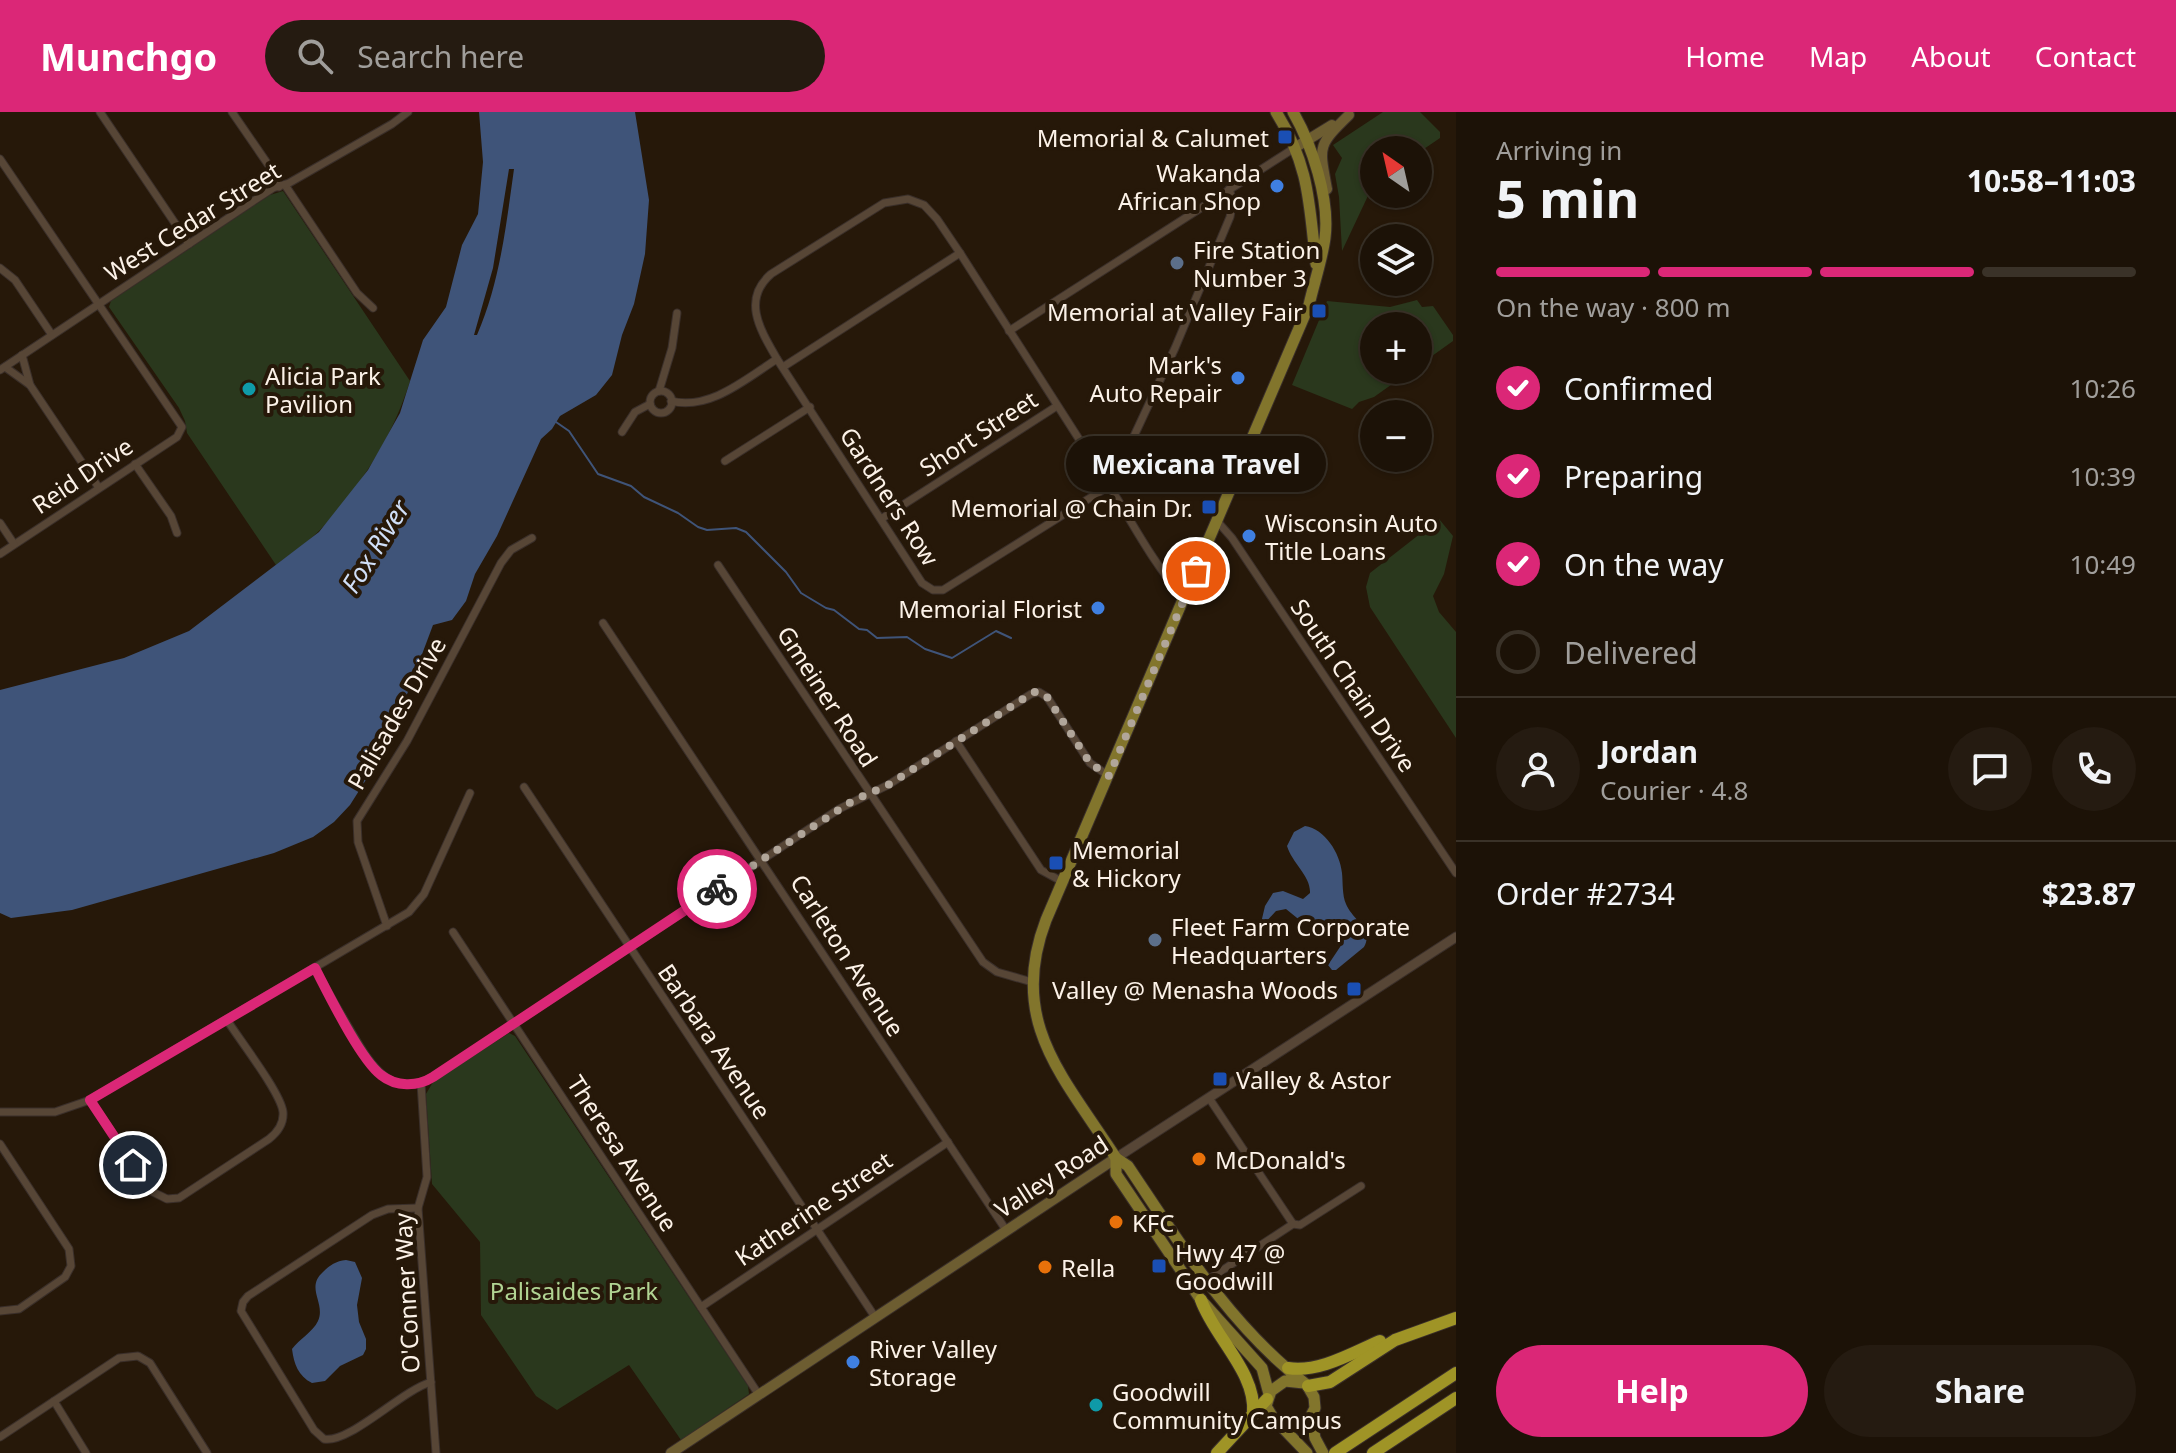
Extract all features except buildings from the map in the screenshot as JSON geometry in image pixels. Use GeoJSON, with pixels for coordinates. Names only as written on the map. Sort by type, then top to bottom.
{"type":"FeatureCollection","features":[{"type":"Feature","properties":{"kind":"highway"},"geometry":{"type":"LineString","coordinates":[[1201,1300],[1248,1385],[1254,1402],[1253,1414]]}},
{"type":"Feature","properties":{"kind":"highway"},"geometry":{"type":"LineString","coordinates":[[1306,1384],[1330,1382],[1383,1346],[1456,1318]]}},
{"type":"Feature","properties":{"kind":"highway"},"geometry":{"type":"LineString","coordinates":[[1288,1368],[1301,1370],[1314,1367],[1394,1334],[1414,1332]]}},
{"type":"Feature","properties":{"kind":"highway"},"geometry":{"type":"LineString","coordinates":[[1338,1450],[1456,1373]]}},
{"type":"Feature","properties":{"kind":"highway"},"geometry":{"type":"LineString","coordinates":[[1217,1453],[1268,1397]]}},
{"type":"Feature","properties":{"kind":"highway"},"geometry":{"type":"LineString","coordinates":[[1373,1453],[1456,1398]]}},
{"type":"Feature","properties":{"kind":"main road"},"geometry":{"type":"LineString","coordinates":[[1276,112],[1296,147],[1308,188],[1316,270]]}},
{"type":"Feature","properties":{"kind":"main road"},"geometry":{"type":"LineString","coordinates":[[1293,112],[1308,141],[1319,179],[1324,214],[1325,238],[1309,305],[1040,935],[1032,982],[1035,1018],[1045,1047],[1116,1158],[1128,1166],[1206,1281],[1240,1323],[1306,1384],[1315,1403],[1311,1417],[1316,1441],[1323,1453]]}},
{"type":"Feature","properties":{"kind":"main road"},"geometry":{"type":"LineString","coordinates":[[1296,147],[1351,113]]}},
{"type":"Feature","properties":{"kind":"main road"},"geometry":{"type":"LineString","coordinates":[[1324,214],[1327,196],[1321,150],[1329,134],[1351,113]]}},
{"type":"Feature","properties":{"kind":"main road"},"geometry":{"type":"LineString","coordinates":[[1116,1158],[1116,1174],[1201,1300],[1262,1368],[1268,1412],[1307,1453]]}},
{"type":"Feature","properties":{"kind":"main road","name":"Valley Road"},"geometry":{"type":"LineString","coordinates":[[671,1453],[1116,1158]]}},
{"type":"Feature","properties":{"kind":"main road"},"geometry":{"type":"LineString","coordinates":[[1268,1397],[1274,1387],[1285,1381],[1306,1384]]}},
{"type":"Feature","properties":{"kind":"main road"},"geometry":{"type":"LineString","coordinates":[[1275,1421],[1295,1427],[1311,1417]]}},
{"type":"Feature","properties":{"kind":"street"},"geometry":{"type":"LineString","coordinates":[[100,112],[189,244]]}},
{"type":"Feature","properties":{"kind":"street"},"geometry":{"type":"LineString","coordinates":[[232,112],[357,293],[373,308]]}},
{"type":"Feature","properties":{"kind":"street","name":"West Cedar Street"},"geometry":{"type":"LineString","coordinates":[[2,369],[189,244],[408,112]]}},
{"type":"Feature","properties":{"kind":"street"},"geometry":{"type":"LineString","coordinates":[[1009,331],[1296,147]]}},
{"type":"Feature","properties":{"kind":"street"},"geometry":{"type":"LineString","coordinates":[[0,159],[99,304]]}},
{"type":"Feature","properties":{"kind":"street"},"geometry":{"type":"LineString","coordinates":[[1109,486],[1133,439],[1230,217],[1233,201],[1229,189]]}},
{"type":"Feature","properties":{"kind":"street","name":"Gardners Row"},"geometry":{"type":"LineString","coordinates":[[960,253],[928,208],[908,199],[884,203],[771,274],[762,283],[755,302],[756,320],[777,359],[922,583],[939,591],[949,588],[1109,486]]}},
{"type":"Feature","properties":{"kind":"street"},"geometry":{"type":"LineString","coordinates":[[783,367],[960,253],[1184,598]]}},
{"type":"Feature","properties":{"kind":"street"},"geometry":{"type":"LineString","coordinates":[[0,268],[15,280],[52,335]]}},
{"type":"Feature","properties":{"kind":"street","name":"Reid Drive"},"geometry":{"type":"LineString","coordinates":[[0,554],[177,437],[182,427],[99,304]]}},
{"type":"Feature","properties":{"kind":"street"},"geometry":{"type":"LineString","coordinates":[[659,391],[666,392],[671,401],[670,408],[664,412],[654,410],[650,404],[651,397],[659,391],[672,348],[677,313]]}},
{"type":"Feature","properties":{"kind":"street"},"geometry":{"type":"LineString","coordinates":[[22,355],[30,385],[99,488]]}},
{"type":"Feature","properties":{"kind":"street"},"geometry":{"type":"LineString","coordinates":[[671,401],[693,403],[721,394],[777,359]]}},
{"type":"Feature","properties":{"kind":"street"},"geometry":{"type":"LineString","coordinates":[[2,369],[30,385]]}},
{"type":"Feature","properties":{"kind":"street"},"geometry":{"type":"LineString","coordinates":[[622,432],[635,412],[650,404]]}},
{"type":"Feature","properties":{"kind":"street","name":"Short Street"},"geometry":{"type":"LineString","coordinates":[[881,519],[1057,406]]}},
{"type":"Feature","properties":{"kind":"street"},"geometry":{"type":"LineString","coordinates":[[725,461],[810,407]]}},
{"type":"Feature","properties":{"kind":"street"},"geometry":{"type":"LineString","coordinates":[[135,464],[171,516],[177,533]]}},
{"type":"Feature","properties":{"kind":"street","name":"South Chain Drive"},"geometry":{"type":"LineString","coordinates":[[1217,521],[1232,538],[1456,873]]}},
{"type":"Feature","properties":{"kind":"street"},"geometry":{"type":"LineString","coordinates":[[0,523],[14,544]]}},
{"type":"Feature","properties":{"kind":"street","name":"Palisades Drive"},"geometry":{"type":"LineString","coordinates":[[387,926],[358,842],[357,821],[407,741],[501,563],[511,550],[532,538]]}},
{"type":"Feature","properties":{"kind":"street","name":"Gmeiner Road"},"geometry":{"type":"LineString","coordinates":[[718,565],[983,962],[997,972],[1032,982]]}},
{"type":"Feature","properties":{"kind":"street","name":"Carleton Avenue"},"geometry":{"type":"LineString","coordinates":[[603,623],[1006,1230]]}},
{"type":"Feature","properties":{"kind":"street"},"geometry":{"type":"LineString","coordinates":[[315,968],[374,1068],[395,1082],[421,1083],[854,800],[888,785],[1031,694],[1039,692],[1047,697],[1090,763],[1109,776]]}},
{"type":"Feature","properties":{"kind":"street"},"geometry":{"type":"LineString","coordinates":[[956,741],[1041,870],[1063,882]]}},
{"type":"Feature","properties":{"kind":"street","name":"Barbara Avenue"},"geometry":{"type":"LineString","coordinates":[[524,787],[875,1317]]}},
{"type":"Feature","properties":{"kind":"street"},"geometry":{"type":"LineString","coordinates":[[0,1102],[2,1112],[55,1112],[90,1100],[409,912],[424,894],[470,793]]}},
{"type":"Feature","properties":{"kind":"street","name":"Theresa Avenue"},"geometry":{"type":"LineString","coordinates":[[453,932],[759,1395]]}},
{"type":"Feature","properties":{"kind":"street","name":"Valley Road"},"geometry":{"type":"LineString","coordinates":[[1116,1158],[1456,937]]}},
{"type":"Feature","properties":{"kind":"street"},"geometry":{"type":"LineString","coordinates":[[90,1100],[151,1191],[167,1199],[185,1196],[269,1139],[278,1131],[283,1119],[280,1102],[227,1020]]}},
{"type":"Feature","properties":{"kind":"street","name":"O'Conner Way"},"geometry":{"type":"LineString","coordinates":[[421,1083],[427,1177],[418,1208],[436,1453]]}},
{"type":"Feature","properties":{"kind":"street"},"geometry":{"type":"LineString","coordinates":[[1209,1098],[1293,1224]]}},
{"type":"Feature","properties":{"kind":"street","name":"Katherine Street"},"geometry":{"type":"LineString","coordinates":[[701,1307],[948,1142]]}},
{"type":"Feature","properties":{"kind":"street"},"geometry":{"type":"LineString","coordinates":[[0,1144],[69,1249],[72,1259],[70,1271],[62,1280],[19,1309],[0,1311]]}},
{"type":"Feature","properties":{"kind":"street"},"geometry":{"type":"LineString","coordinates":[[1206,1281],[1293,1224],[1300,1225],[1361,1186]]}},
{"type":"Feature","properties":{"kind":"street"},"geometry":{"type":"LineString","coordinates":[[418,1208],[388,1209],[372,1215],[248,1296],[241,1311],[314,1430],[324,1439],[340,1438],[414,1389],[431,1382]]}},
{"type":"Feature","properties":{"kind":"street"},"geometry":{"type":"LineString","coordinates":[[0,1437],[119,1358],[138,1356],[150,1363],[207,1453]]}},
{"type":"Feature","properties":{"kind":"street"},"geometry":{"type":"LineString","coordinates":[[54,1401],[86,1453]]}},
{"type":"Feature","properties":{"kind":"green space"},"geometry":{"type":"Polygon","coordinates":[[[1383,112],[1420,112],[1440,132],[1440,138],[1432,143],[1432,136],[1360,136],[1362,208],[1342,251],[1335,174],[1342,158],[1333,145],[1383,112]]]}},
{"type":"Feature","properties":{"kind":"green space"},"geometry":{"type":"Polygon","coordinates":[[[283,191],[410,381],[385,441],[349,497],[320,530],[276,565],[187,433],[179,408],[109,307],[111,301],[270,195],[283,191]]]}},
{"type":"Feature","properties":{"kind":"green space"},"geometry":{"type":"Polygon","coordinates":[[[1417,300],[1422,307],[1433,306],[1453,335],[1453,341],[1432,356],[1432,312],[1360,312],[1360,384],[1392,384],[1374,397],[1360,400],[1352,409],[1292,385],[1327,301],[1390,307],[1417,300]]]}},
{"type":"Feature","properties":{"kind":"green space"},"geometry":{"type":"Polygon","coordinates":[[[1439,519],[1453,536],[1444,574],[1433,596],[1439,612],[1456,632],[1456,738],[1370,607],[1366,587],[1370,573],[1439,519]]]}},
{"type":"Feature","properties":{"kind":"green space","name":"Palisaides Park"},"geometry":{"type":"Polygon","coordinates":[[[509,1033],[515,1036],[748,1386],[749,1394],[681,1440],[629,1365],[557,1410],[536,1396],[481,1315],[480,1242],[432,1184],[426,1094],[433,1082],[509,1033]]]}},
{"type":"Feature","properties":{"kind":"water","name":"Fox River"},"geometry":{"type":"Polygon","coordinates":[[[479,112],[635,112],[649,200],[645,254],[634,304],[612,375],[596,395],[560,416],[541,439],[497,536],[475,574],[466,601],[452,620],[433,625],[388,745],[350,805],[313,837],[274,853],[72,910],[11,918],[0,913],[0,690],[124,658],[189,631],[319,532],[368,470],[400,413],[423,340],[446,307],[462,245],[478,214],[483,162],[479,112]],[[509,169],[493,268],[474,335],[477,335],[485,315],[497,274],[514,169],[509,169]]]}},
{"type":"Feature","properties":{"kind":"water"},"geometry":{"type":"Polygon","coordinates":[[[1305,826],[1319,832],[1335,850],[1341,865],[1346,904],[1366,935],[1364,947],[1336,970],[1328,965],[1342,944],[1336,931],[1326,921],[1302,922],[1286,909],[1276,911],[1264,924],[1261,923],[1265,906],[1273,893],[1283,891],[1303,899],[1310,893],[1308,881],[1287,846],[1294,832],[1305,826]]]}},
{"type":"Feature","properties":{"kind":"water"},"geometry":{"type":"Polygon","coordinates":[[[346,1260],[355,1262],[362,1278],[357,1305],[366,1349],[363,1355],[340,1366],[325,1381],[312,1383],[298,1369],[292,1349],[318,1321],[318,1278],[331,1265],[346,1260]]]}},
{"type":"Feature","properties":{"kind":"waterway"},"geometry":{"type":"LineString","coordinates":[[556,422],[569,431],[598,474],[631,486],[644,497],[678,513],[698,527],[707,530],[736,528],[746,532],[786,572],[801,593],[877,638],[907,637],[925,649],[952,658],[996,631],[1011,638]]}},
{"type":"Feature","properties":{"kind":"way so far"},"geometry":{"type":"LineString","coordinates":[[717,889],[854,800],[888,785],[1034,692],[1047,697],[1090,763],[1109,776],[1196,571]]}},
{"type":"Feature","properties":{"kind":"place","name":"Memorial & Calumet"},"geometry":{"type":"Point","coordinates":[1285,137]}},
{"type":"Feature","properties":{"kind":"place","name":"Wakanda African Shop"},"geometry":{"type":"Point","coordinates":[1277,186]}},
{"type":"Feature","properties":{"kind":"place","name":"Fire Station Number 3"},"geometry":{"type":"Point","coordinates":[1177,263]}},
{"type":"Feature","properties":{"kind":"place","name":"Memorial at Valley Fair"},"geometry":{"type":"Point","coordinates":[1319,311]}},
{"type":"Feature","properties":{"kind":"place","name":"Mark's Auto Repair"},"geometry":{"type":"Point","coordinates":[1238,378]}},
{"type":"Feature","properties":{"kind":"place","name":"Alicia Park Pavilion"},"geometry":{"type":"Point","coordinates":[249,389]}},
{"type":"Feature","properties":{"kind":"place","name":"Memorial @ Chain Dr."},"geometry":{"type":"Point","coordinates":[1209,507]}},
{"type":"Feature","properties":{"kind":"place","name":"Wisconsin Auto Title Loans"},"geometry":{"type":"Point","coordinates":[1249,536]}},
{"type":"Feature","properties":{"kind":"place","name":"Mexicana Travel"},"geometry":{"type":"Point","coordinates":[1196,571]}},
{"type":"Feature","properties":{"kind":"place","name":"Memorial Florist"},"geometry":{"type":"Point","coordinates":[1098,608]}},
{"type":"Feature","properties":{"kind":"place","name":"Memorial & Hickory"},"geometry":{"type":"Point","coordinates":[1056,863]}},
{"type":"Feature","properties":{"kind":"place","name":"Fleet Farm Corporate Headquarters"},"geometry":{"type":"Point","coordinates":[1155,940]}},
{"type":"Feature","properties":{"kind":"place","name":"Valley @ Menasha Woods"},"geometry":{"type":"Point","coordinates":[1354,989]}},
{"type":"Feature","properties":{"kind":"place","name":"Valley & Astor"},"geometry":{"type":"Point","coordinates":[1220,1079]}},
{"type":"Feature","properties":{"kind":"place","name":"McDonald's"},"geometry":{"type":"Point","coordinates":[1199,1159]}},
{"type":"Feature","properties":{"kind":"place","name":"KFC"},"geometry":{"type":"Point","coordinates":[1116,1222]}},
{"type":"Feature","properties":{"kind":"place","name":"Hwy 47 @ Goodwill"},"geometry":{"type":"Point","coordinates":[1159,1266]}},
{"type":"Feature","properties":{"kind":"place","name":"Rella"},"geometry":{"type":"Point","coordinates":[1045,1267]}},
{"type":"Feature","properties":{"kind":"place","name":"River Valley Storage"},"geometry":{"type":"Point","coordinates":[853,1362]}},
{"type":"Feature","properties":{"kind":"place","name":"Goodwill Community Campus"},"geometry":{"type":"Point","coordinates":[1096,1405]}},
{"type":"Feature","properties":{"kind":"route"},"geometry":{"type":"LineString","coordinates":[[133,1165],[90,1100],[315,968],[367,1060],[381,1075],[411,1085],[433,1077],[717,889]]}}]}
